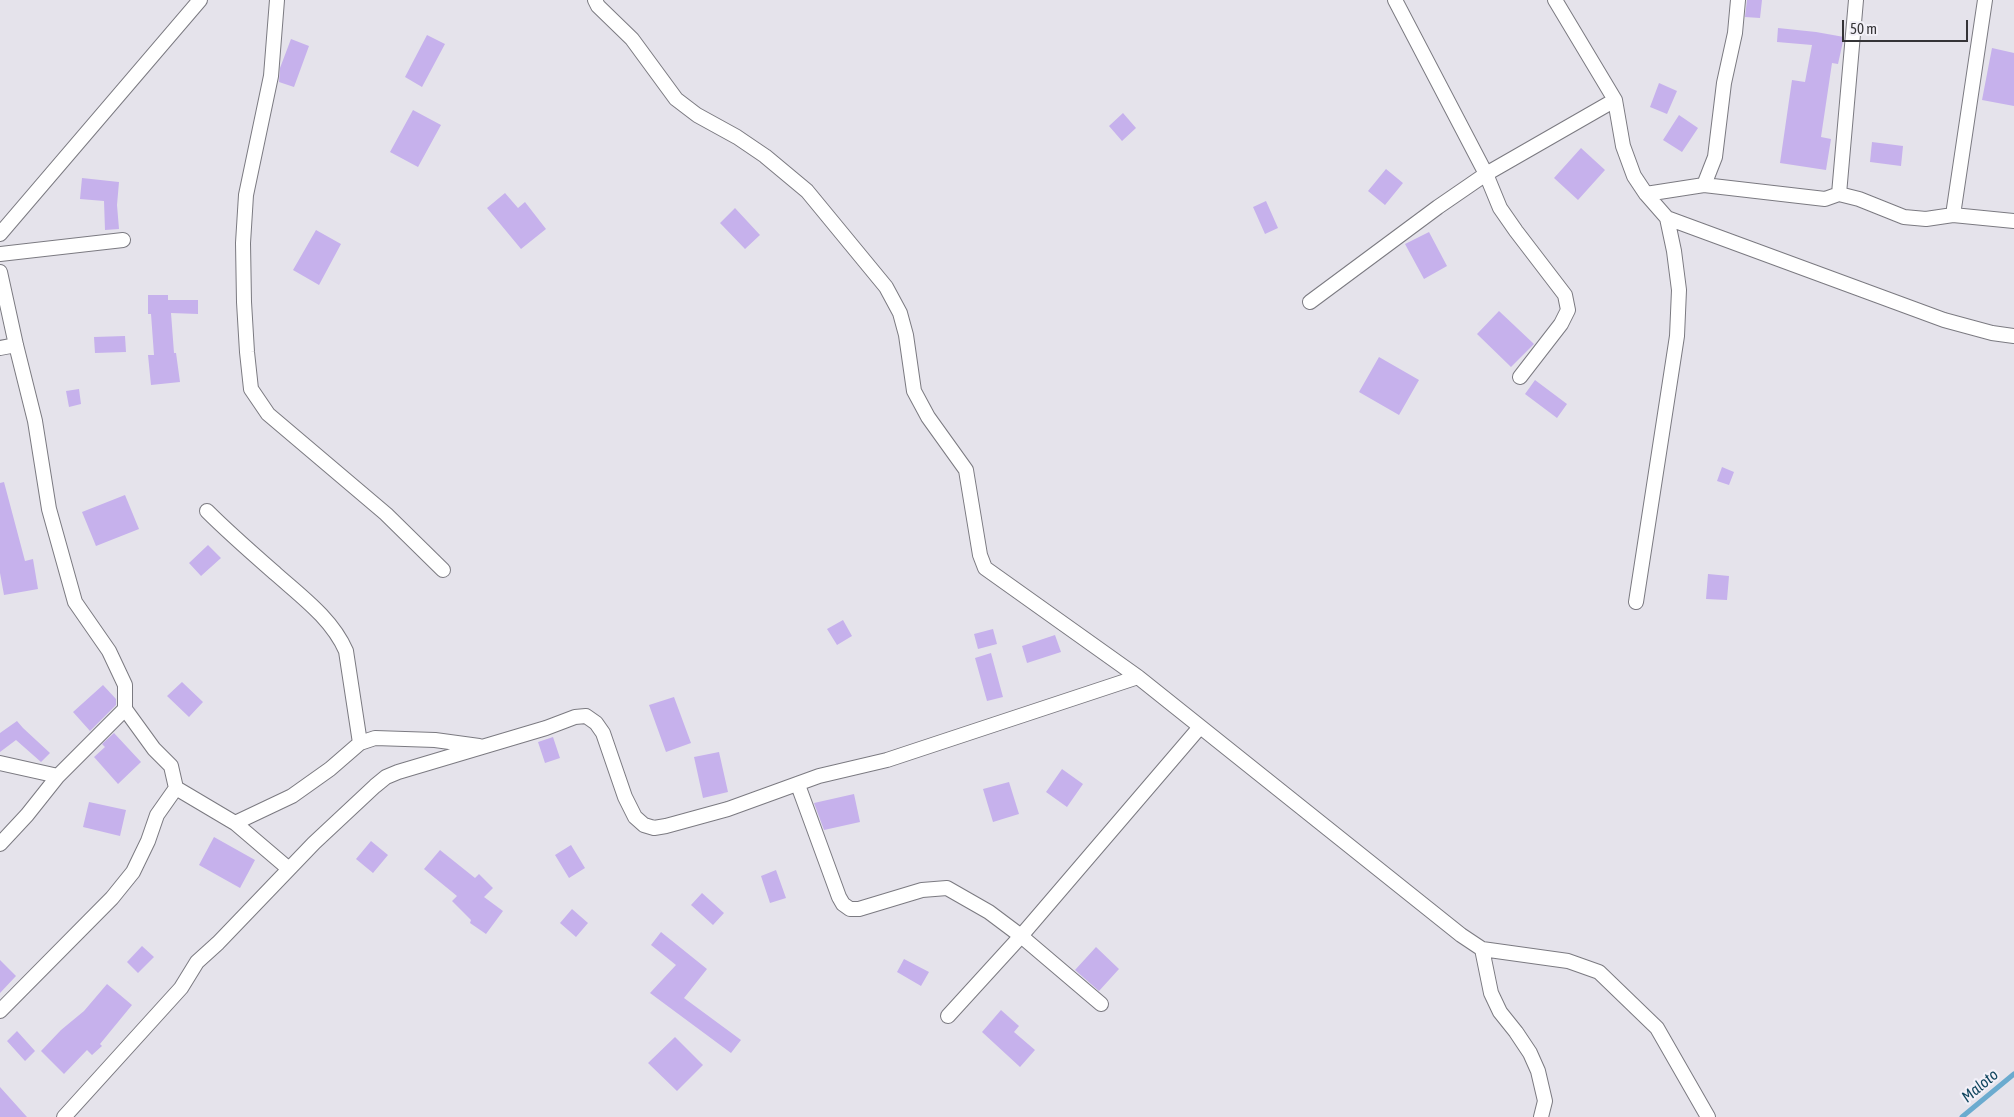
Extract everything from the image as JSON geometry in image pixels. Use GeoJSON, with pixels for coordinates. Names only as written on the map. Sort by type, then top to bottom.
{"type":"FeatureCollection","features":[{"type":"Feature","properties":{"kind":"street"},"geometry":{"type":"LineString","coordinates":[[0,234],[200,0]]}},
{"type":"Feature","properties":{"kind":"street"},"geometry":{"type":"LineString","coordinates":[[278,0],[271,76],[246,195],[243,243],[244,302],[251,389],[268,414],[386,514],[443,570]]}},
{"type":"Feature","properties":{"kind":"street"},"geometry":{"type":"LineString","coordinates":[[595,0],[598,6],[632,38],[676,99],[697,115],[737,137],[765,156],[806,191],[886,287],[902,320],[914,391],[928,417],[966,470],[980,555],[986,568],[1138,677],[1448,925],[1482,949],[1568,961],[1599,972],[1657,1028],[1708,1117]]}},
{"type":"Feature","properties":{"kind":"street"},"geometry":{"type":"LineString","coordinates":[[1395,0],[1486,174],[1500,208],[1565,295],[1568,310],[1561,324],[1520,377]]}},
{"type":"Feature","properties":{"kind":"street"},"geometry":{"type":"LineString","coordinates":[[1555,0],[1615,100],[1623,146],[1634,176],[1646,194],[1667,218],[1944,320],[1992,333],[2014,336]]}},
{"type":"Feature","properties":{"kind":"street"},"geometry":{"type":"LineString","coordinates":[[1704,185],[1715,156],[1724,82],[1735,33],[1738,0]]}},
{"type":"Feature","properties":{"kind":"street"},"geometry":{"type":"LineString","coordinates":[[1839,194],[1856,0]]}},
{"type":"Feature","properties":{"kind":"street"},"geometry":{"type":"LineString","coordinates":[[1953,215],[1985,0]]}},
{"type":"Feature","properties":{"kind":"street"},"geometry":{"type":"LineString","coordinates":[[1310,302],[1438,207],[1486,174],[1615,100]]}},
{"type":"Feature","properties":{"kind":"street"},"geometry":{"type":"LineString","coordinates":[[1646,194],[1704,185],[1826,198],[1839,194],[1859,199],[1904,217],[1926,219],[1953,215],[2014,220]]}},
{"type":"Feature","properties":{"kind":"street"},"geometry":{"type":"LineString","coordinates":[[1636,602],[1677,336],[1678,290],[1674,251],[1667,218]]}},
{"type":"Feature","properties":{"kind":"street"},"geometry":{"type":"LineString","coordinates":[[0,254],[123,240]]}},
{"type":"Feature","properties":{"kind":"street"},"geometry":{"type":"LineString","coordinates":[[0,272],[35,421],[49,509],[74,602],[109,651],[125,684],[125,709],[154,749],[171,766],[176,788],[235,823],[289,869]]}},
{"type":"Feature","properties":{"kind":"street"},"geometry":{"type":"LineString","coordinates":[[0,348],[16,345]]}},
{"type":"Feature","properties":{"kind":"street"},"geometry":{"type":"LineString","coordinates":[[206,511],[306,600],[333,627],[346,650],[360,743]]}},
{"type":"Feature","properties":{"kind":"street"},"geometry":{"type":"LineString","coordinates":[[64,1117],[181,988],[197,962],[218,943],[314,843],[386,777],[546,728],[575,717],[586,716],[596,723],[604,733],[625,797],[635,816],[644,825],[654,828],[728,809],[819,776],[887,760],[1138,677]]}},
{"type":"Feature","properties":{"kind":"street"},"geometry":{"type":"LineString","coordinates":[[0,844],[27,815],[58,776],[125,709]]}},
{"type":"Feature","properties":{"kind":"street"},"geometry":{"type":"LineString","coordinates":[[948,1016],[1021,936],[1200,727]]}},
{"type":"Feature","properties":{"kind":"street"},"geometry":{"type":"LineString","coordinates":[[235,823],[298,792],[347,756],[360,743],[375,738],[435,740],[482,747]]}},
{"type":"Feature","properties":{"kind":"street"},"geometry":{"type":"LineString","coordinates":[[0,763],[58,776]]}},
{"type":"Feature","properties":{"kind":"street"},"geometry":{"type":"LineString","coordinates":[[798,784],[843,904],[850,909],[859,909],[922,890],[947,888],[989,912],[1021,936],[1101,1004]]}},
{"type":"Feature","properties":{"kind":"street"},"geometry":{"type":"LineString","coordinates":[[0,1011],[112,898],[133,872],[148,841],[157,815],[176,788]]}},
{"type":"Feature","properties":{"kind":"street"},"geometry":{"type":"LineString","coordinates":[[1482,949],[1491,993],[1500,1012],[1530,1052],[1538,1071],[1545,1101],[1541,1117]]}},
{"type":"Feature","properties":{"kind":"building"},"geometry":{"type":"Polygon","coordinates":[[[1747,0],[1762,0],[1760,18],[1745,17],[1747,0]]]}},
{"type":"Feature","properties":{"kind":"building"},"geometry":{"type":"Polygon","coordinates":[[[1778,28],[1844,37],[1838,64],[1832,63],[1821,137],[1831,139],[1826,170],[1780,163],[1792,80],[1805,82],[1812,45],[1777,42],[1778,28]]]}},
{"type":"Feature","properties":{"kind":"building"},"geometry":{"type":"Polygon","coordinates":[[[427,35],[445,44],[422,87],[405,77],[427,35]]]}},
{"type":"Feature","properties":{"kind":"building"},"geometry":{"type":"Polygon","coordinates":[[[291,39],[309,46],[294,87],[279,82],[280,68],[291,39]]]}},
{"type":"Feature","properties":{"kind":"building"},"geometry":{"type":"Polygon","coordinates":[[[1992,48],[2014,53],[2014,106],[1982,100],[1992,48]]]}},
{"type":"Feature","properties":{"kind":"building"},"geometry":{"type":"Polygon","coordinates":[[[1659,83],[1677,91],[1667,114],[1650,107],[1659,83]]]}},
{"type":"Feature","properties":{"kind":"building"},"geometry":{"type":"Polygon","coordinates":[[[413,110],[441,125],[418,167],[390,152],[413,110]]]}},
{"type":"Feature","properties":{"kind":"building"},"geometry":{"type":"Polygon","coordinates":[[[1123,113],[1136,128],[1122,141],[1109,126],[1123,113]]]}},
{"type":"Feature","properties":{"kind":"building"},"geometry":{"type":"Polygon","coordinates":[[[1679,115],[1698,128],[1682,152],[1663,140],[1679,115]]]}},
{"type":"Feature","properties":{"kind":"building"},"geometry":{"type":"Polygon","coordinates":[[[1872,142],[1903,146],[1901,166],[1870,162],[1872,142]]]}},
{"type":"Feature","properties":{"kind":"building"},"geometry":{"type":"Polygon","coordinates":[[[1581,148],[1605,170],[1578,200],[1554,178],[1581,148]]]}},
{"type":"Feature","properties":{"kind":"building"},"geometry":{"type":"Polygon","coordinates":[[[1386,169],[1403,183],[1385,205],[1368,191],[1386,169]]]}},
{"type":"Feature","properties":{"kind":"building"},"geometry":{"type":"Polygon","coordinates":[[[82,178],[119,182],[117,205],[119,229],[105,230],[104,201],[80,199],[82,178]]]}},
{"type":"Feature","properties":{"kind":"building"},"geometry":{"type":"Polygon","coordinates":[[[505,193],[518,208],[525,202],[546,229],[521,249],[487,208],[505,193]]]}},
{"type":"Feature","properties":{"kind":"building"},"geometry":{"type":"Polygon","coordinates":[[[1266,201],[1278,228],[1265,234],[1253,207],[1266,201]]]}},
{"type":"Feature","properties":{"kind":"building"},"geometry":{"type":"Polygon","coordinates":[[[735,208],[760,235],[745,249],[720,223],[735,208]]]}},
{"type":"Feature","properties":{"kind":"building"},"geometry":{"type":"Polygon","coordinates":[[[316,230],[341,244],[319,285],[293,270],[316,230]]]}},
{"type":"Feature","properties":{"kind":"building"},"geometry":{"type":"Polygon","coordinates":[[[1429,232],[1447,266],[1424,279],[1405,244],[1429,232]]]}},
{"type":"Feature","properties":{"kind":"building"},"geometry":{"type":"Polygon","coordinates":[[[148,295],[168,295],[168,300],[198,300],[198,314],[171,313],[174,353],[176,353],[180,382],[151,385],[148,355],[154,355],[151,314],[148,314],[148,295]]]}},
{"type":"Feature","properties":{"kind":"building"},"geometry":{"type":"Polygon","coordinates":[[[1499,311],[1534,344],[1511,367],[1477,334],[1499,311]]]}},
{"type":"Feature","properties":{"kind":"building"},"geometry":{"type":"Polygon","coordinates":[[[125,336],[126,352],[95,353],[94,337],[125,336]]]}},
{"type":"Feature","properties":{"kind":"building"},"geometry":{"type":"Polygon","coordinates":[[[1379,357],[1419,380],[1399,415],[1359,392],[1379,357]]]}},
{"type":"Feature","properties":{"kind":"building"},"geometry":{"type":"Polygon","coordinates":[[[1535,380],[1567,404],[1557,418],[1525,394],[1535,380]]]}},
{"type":"Feature","properties":{"kind":"building"},"geometry":{"type":"Polygon","coordinates":[[[79,389],[81,404],[69,407],[66,391],[79,389]]]}},
{"type":"Feature","properties":{"kind":"building"},"geometry":{"type":"Polygon","coordinates":[[[1722,467],[1734,472],[1729,485],[1717,481],[1722,467]]]}},
{"type":"Feature","properties":{"kind":"building"},"geometry":{"type":"Polygon","coordinates":[[[4,482],[25,561],[33,559],[38,589],[4,595],[0,573],[0,483],[4,482]]]}},
{"type":"Feature","properties":{"kind":"building"},"geometry":{"type":"Polygon","coordinates":[[[125,495],[139,529],[96,546],[82,512],[125,495]]]}},
{"type":"Feature","properties":{"kind":"building"},"geometry":{"type":"Polygon","coordinates":[[[208,545],[221,558],[201,576],[189,563],[208,545]]]}},
{"type":"Feature","properties":{"kind":"building"},"geometry":{"type":"Polygon","coordinates":[[[1708,574],[1729,576],[1727,600],[1706,599],[1708,574]]]}},
{"type":"Feature","properties":{"kind":"building"},"geometry":{"type":"Polygon","coordinates":[[[843,620],[852,636],[837,645],[827,629],[843,620]]]}},
{"type":"Feature","properties":{"kind":"building"},"geometry":{"type":"Polygon","coordinates":[[[993,629],[997,644],[978,649],[974,634],[993,629]]]}},
{"type":"Feature","properties":{"kind":"building"},"geometry":{"type":"Polygon","coordinates":[[[1055,635],[1061,652],[1027,663],[1022,646],[1055,635]]]}},
{"type":"Feature","properties":{"kind":"building"},"geometry":{"type":"Polygon","coordinates":[[[991,653],[1003,697],[987,701],[975,658],[991,653]]]}},
{"type":"Feature","properties":{"kind":"building"},"geometry":{"type":"Polygon","coordinates":[[[182,682],[203,702],[189,717],[167,696],[182,682]]]}},
{"type":"Feature","properties":{"kind":"building"},"geometry":{"type":"Polygon","coordinates":[[[103,685],[116,699],[116,705],[90,731],[73,712],[103,685]]]}},
{"type":"Feature","properties":{"kind":"building"},"geometry":{"type":"Polygon","coordinates":[[[674,697],[691,743],[666,752],[649,705],[674,697]]]}},
{"type":"Feature","properties":{"kind":"building"},"geometry":{"type":"Polygon","coordinates":[[[17,721],[50,753],[41,762],[16,740],[0,752],[0,733],[17,721]]]}},
{"type":"Feature","properties":{"kind":"building"},"geometry":{"type":"Polygon","coordinates":[[[114,733],[141,762],[118,784],[94,757],[105,747],[102,744],[114,733]]]}},
{"type":"Feature","properties":{"kind":"building"},"geometry":{"type":"Polygon","coordinates":[[[553,737],[560,758],[545,763],[538,742],[553,737]]]}},
{"type":"Feature","properties":{"kind":"building"},"geometry":{"type":"Polygon","coordinates":[[[719,752],[728,792],[703,798],[694,757],[719,752]]]}},
{"type":"Feature","properties":{"kind":"building"},"geometry":{"type":"Polygon","coordinates":[[[1062,769],[1083,784],[1067,807],[1046,792],[1062,769]]]}},
{"type":"Feature","properties":{"kind":"building"},"geometry":{"type":"Polygon","coordinates":[[[1009,782],[1019,814],[993,822],[983,789],[1009,782]]]}},
{"type":"Feature","properties":{"kind":"building"},"geometry":{"type":"Polygon","coordinates":[[[854,794],[860,822],[824,830],[814,803],[854,794]]]}},
{"type":"Feature","properties":{"kind":"building"},"geometry":{"type":"Polygon","coordinates":[[[89,802],[126,810],[120,836],[83,827],[89,802]]]}},
{"type":"Feature","properties":{"kind":"building"},"geometry":{"type":"Polygon","coordinates":[[[214,837],[255,860],[240,888],[199,865],[214,837]]]}},
{"type":"Feature","properties":{"kind":"building"},"geometry":{"type":"Polygon","coordinates":[[[371,841],[388,855],[373,873],[356,859],[371,841]]]}},
{"type":"Feature","properties":{"kind":"building"},"geometry":{"type":"Polygon","coordinates":[[[571,845],[585,868],[569,878],[555,855],[571,845]]]}},
{"type":"Feature","properties":{"kind":"building"},"geometry":{"type":"Polygon","coordinates":[[[440,850],[475,878],[479,874],[493,888],[484,897],[503,911],[486,934],[470,923],[471,920],[452,901],[457,896],[424,869],[440,850]]]}},
{"type":"Feature","properties":{"kind":"building"},"geometry":{"type":"Polygon","coordinates":[[[776,870],[786,898],[770,903],[761,876],[776,870]]]}},
{"type":"Feature","properties":{"kind":"building"},"geometry":{"type":"Polygon","coordinates":[[[702,893],[724,913],[713,925],[691,905],[702,893]]]}},
{"type":"Feature","properties":{"kind":"building"},"geometry":{"type":"Polygon","coordinates":[[[572,909],[588,923],[576,937],[560,923],[572,909]]]}},
{"type":"Feature","properties":{"kind":"building"},"geometry":{"type":"Polygon","coordinates":[[[661,932],[707,969],[684,998],[741,1040],[731,1053],[650,993],[676,965],[651,945],[661,932]]]}},
{"type":"Feature","properties":{"kind":"building"},"geometry":{"type":"Polygon","coordinates":[[[142,946],[154,957],[138,973],[127,962],[142,946]]]}},
{"type":"Feature","properties":{"kind":"building"},"geometry":{"type":"Polygon","coordinates":[[[1096,947],[1119,969],[1099,991],[1075,970],[1096,947]]]}},
{"type":"Feature","properties":{"kind":"building"},"geometry":{"type":"Polygon","coordinates":[[[904,959],[929,972],[921,986],[897,972],[904,959]]]}},
{"type":"Feature","properties":{"kind":"building"},"geometry":{"type":"Polygon","coordinates":[[[0,960],[16,976],[0,993],[0,960]]]}},
{"type":"Feature","properties":{"kind":"building"},"geometry":{"type":"Polygon","coordinates":[[[107,984],[132,1005],[100,1044],[102,1046],[92,1055],[87,1050],[64,1074],[41,1051],[61,1030],[84,1011],[107,984]]]}},
{"type":"Feature","properties":{"kind":"building"},"geometry":{"type":"Polygon","coordinates":[[[1001,1010],[1019,1026],[1014,1032],[1035,1050],[1020,1067],[982,1032],[1001,1010]]]}},
{"type":"Feature","properties":{"kind":"building"},"geometry":{"type":"Polygon","coordinates":[[[17,1031],[35,1051],[25,1061],[7,1041],[17,1031]]]}},
{"type":"Feature","properties":{"kind":"building"},"geometry":{"type":"Polygon","coordinates":[[[675,1037],[703,1065],[677,1091],[648,1063],[675,1037]]]}},
{"type":"Feature","properties":{"kind":"building"},"geometry":{"type":"Polygon","coordinates":[[[0,1087],[27,1117],[0,1117],[0,1087]]]}},
{"type":"Feature","properties":{"kind":"waterway","name":"Maloto"},"geometry":{"type":"LineString","coordinates":[[1962,1117],[2014,1074]]}}]}
